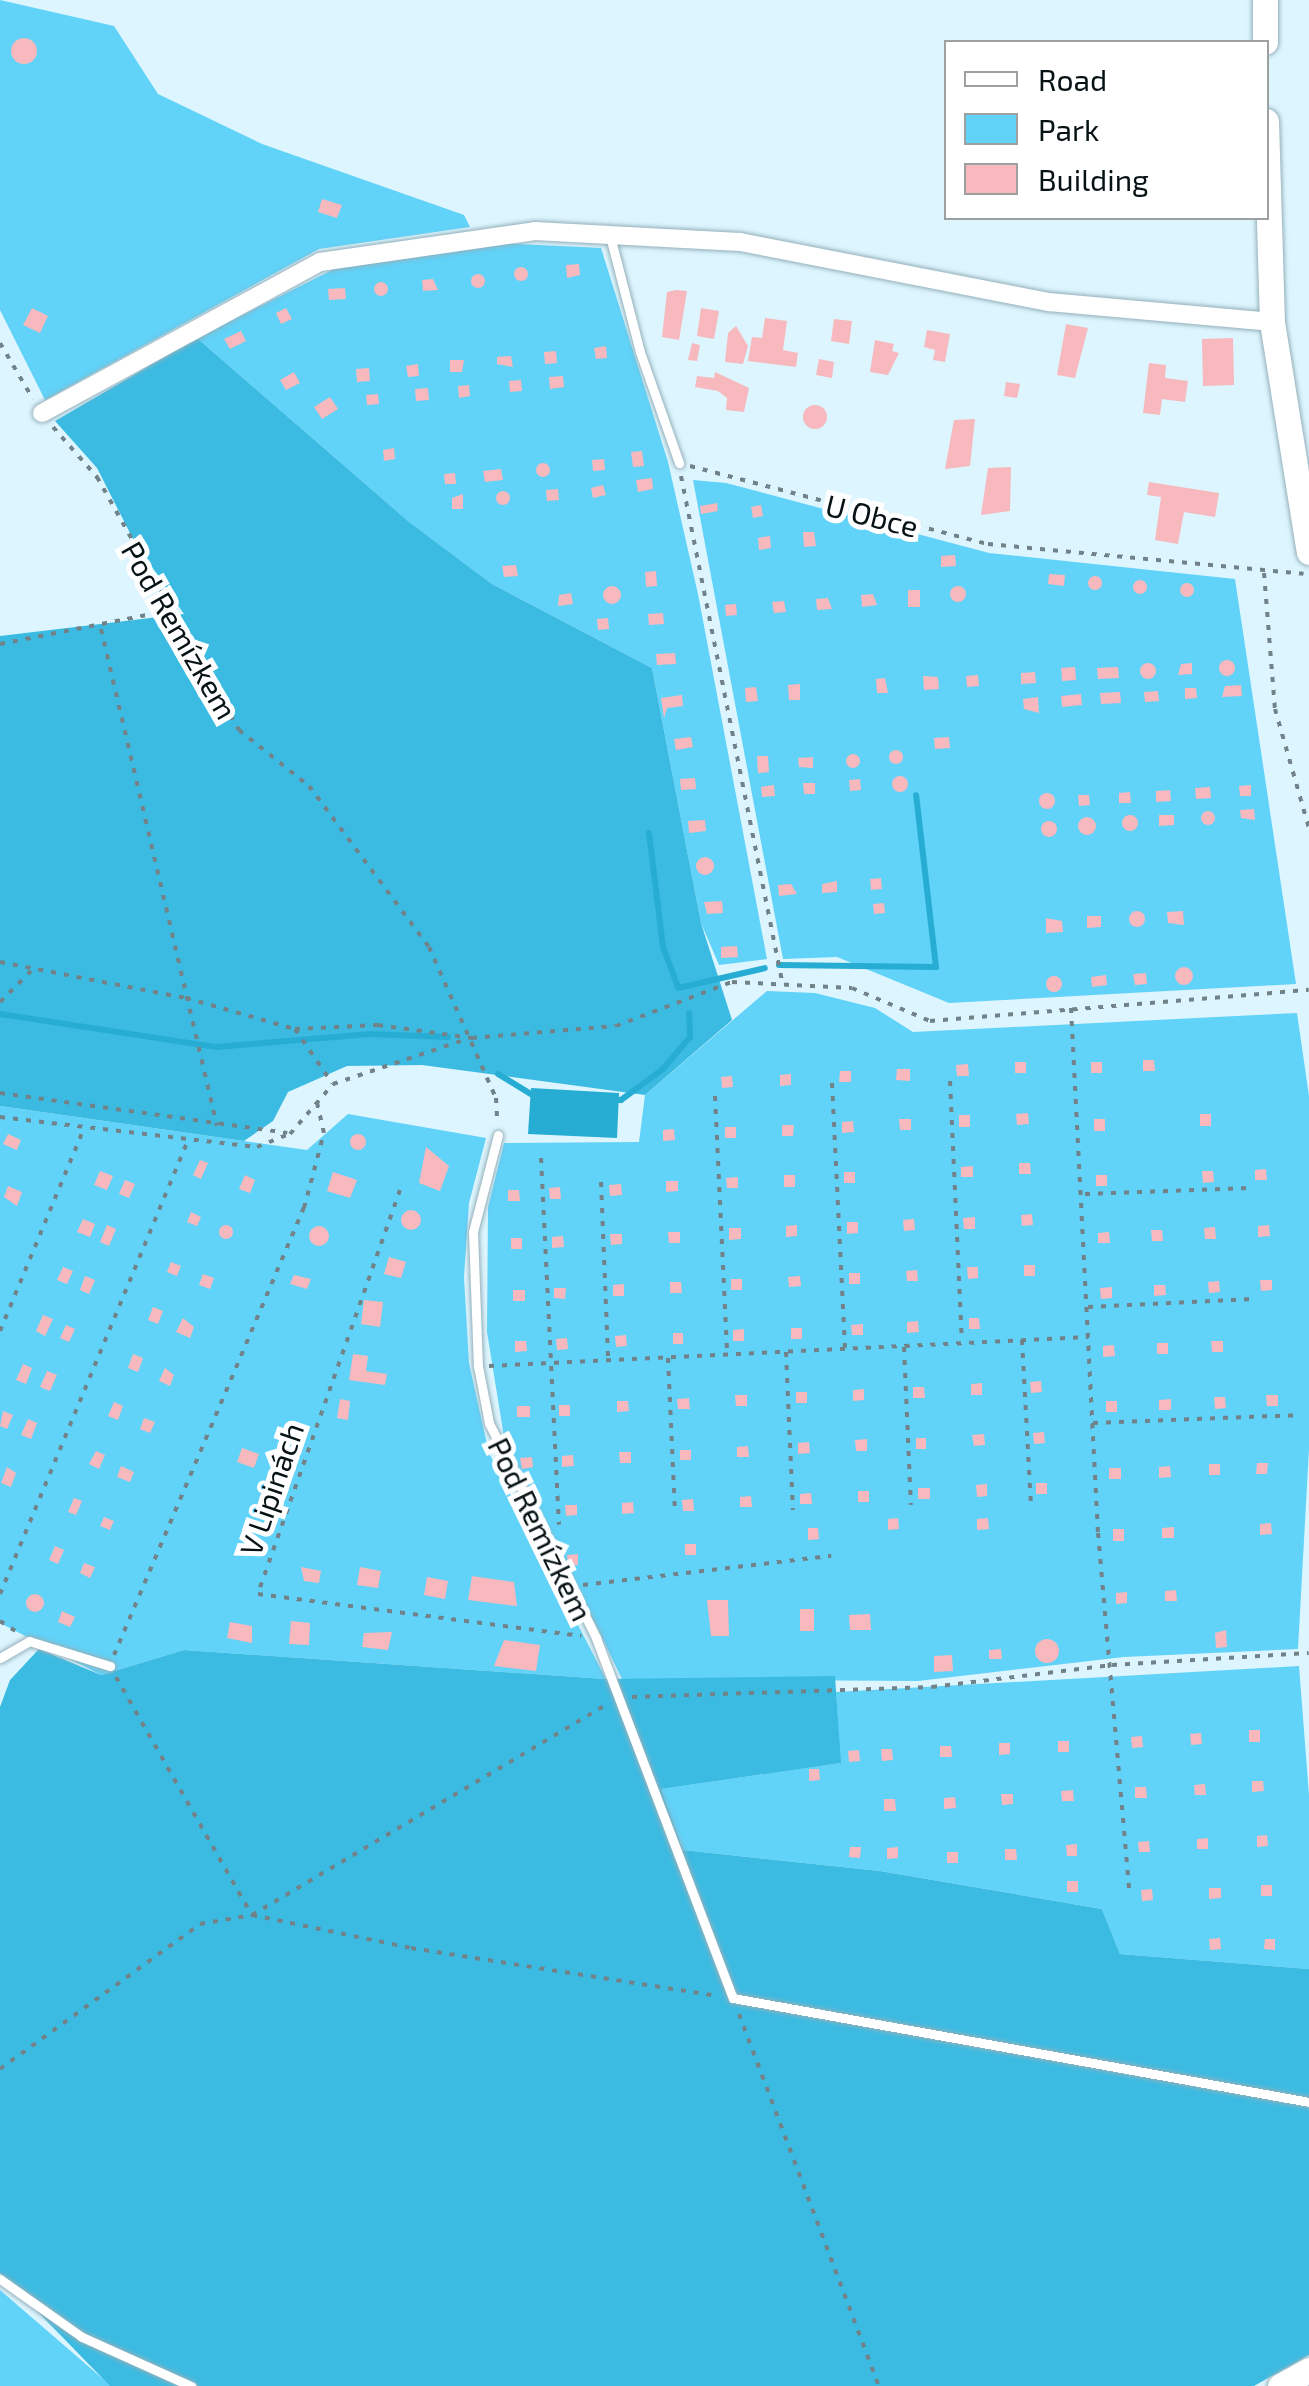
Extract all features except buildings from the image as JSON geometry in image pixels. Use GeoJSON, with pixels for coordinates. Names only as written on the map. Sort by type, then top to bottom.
{"type":"FeatureCollection","features":[{"type":"Feature","properties":{"kind":"street"},"geometry":{"type":"LineString","coordinates":[[1264,0],[1265,40]]}},
{"type":"Feature","properties":{"kind":"street"},"geometry":{"type":"LineString","coordinates":[[1269,220],[1272,322],[1309,552]]}},
{"type":"Feature","properties":{"kind":"street"},"geometry":{"type":"LineString","coordinates":[[42,414],[320,262],[447,239],[609,231],[740,242],[1048,302],[1272,322]]}},
{"type":"Feature","properties":{"kind":"street"},"geometry":{"type":"LineString","coordinates":[[1280,2386],[1309,2370]]}},
{"type":"Feature","properties":{"kind":"lane"},"geometry":{"type":"LineString","coordinates":[[609,231],[640,352],[679,463]]}},
{"type":"Feature","properties":{"kind":"lane","name":"Pod Remízkem"},"geometry":{"type":"LineString","coordinates":[[498,1135],[473,1232],[478,1366],[502,1459],[596,1638],[734,1998]]}},
{"type":"Feature","properties":{"kind":"lane"},"geometry":{"type":"LineString","coordinates":[[0,1658],[29,1640],[110,1666]]}},
{"type":"Feature","properties":{"kind":"lane"},"geometry":{"type":"LineString","coordinates":[[734,1998],[1309,2102]]}},
{"type":"Feature","properties":{"kind":"lane"},"geometry":{"type":"LineString","coordinates":[[0,2279],[82,2337],[191,2386]]}},
{"type":"Feature","properties":{"kind":"path","name":"Pod Remízkem"},"geometry":{"type":"LineString","coordinates":[[0,343],[42,414],[97,477],[238,730],[309,786],[418,931],[472,1038],[496,1098],[498,1135]]}},
{"type":"Feature","properties":{"kind":"path","name":"U Obce"},"geometry":{"type":"LineString","coordinates":[[679,463],[988,544],[1309,574]]}},
{"type":"Feature","properties":{"kind":"path"},"geometry":{"type":"LineString","coordinates":[[679,463],[782,981]]}},
{"type":"Feature","properties":{"kind":"path"},"geometry":{"type":"LineString","coordinates":[[1264,571],[1274,710],[1309,828]]}},
{"type":"Feature","properties":{"kind":"path"},"geometry":{"type":"LineString","coordinates":[[0,644],[101,629],[170,610]]}},
{"type":"Feature","properties":{"kind":"path"},"geometry":{"type":"LineString","coordinates":[[101,629],[217,1126]]}},
{"type":"Feature","properties":{"kind":"path"},"geometry":{"type":"LineString","coordinates":[[0,962],[186,998],[295,1028],[378,1025],[472,1038],[616,1026],[732,982],[782,981],[852,988],[930,1020],[1309,990]]}},
{"type":"Feature","properties":{"kind":"path"},"geometry":{"type":"LineString","coordinates":[[0,1002],[32,970]]}},
{"type":"Feature","properties":{"kind":"path"},"geometry":{"type":"LineString","coordinates":[[1070,1008],[1093,1423],[1130,1896]]}},
{"type":"Feature","properties":{"kind":"path"},"geometry":{"type":"LineString","coordinates":[[295,1028],[333,1084]]}},
{"type":"Feature","properties":{"kind":"path"},"geometry":{"type":"LineString","coordinates":[[0,1118],[186,1143],[257,1147],[290,1134],[316,1096],[333,1084],[472,1038]]}},
{"type":"Feature","properties":{"kind":"path"},"geometry":{"type":"LineString","coordinates":[[950,1081],[962,1342]]}},
{"type":"Feature","properties":{"kind":"path"},"geometry":{"type":"LineString","coordinates":[[832,1082],[845,1349]]}},
{"type":"Feature","properties":{"kind":"path"},"geometry":{"type":"LineString","coordinates":[[0,1093],[290,1134]]}},
{"type":"Feature","properties":{"kind":"path"},"geometry":{"type":"LineString","coordinates":[[252,1916],[110,1666],[304,1208],[324,1133],[316,1096]]}},
{"type":"Feature","properties":{"kind":"path"},"geometry":{"type":"LineString","coordinates":[[715,1096],[727,1355]]}},
{"type":"Feature","properties":{"kind":"path"},"geometry":{"type":"LineString","coordinates":[[0,1331],[84,1128]]}},
{"type":"Feature","properties":{"kind":"path"},"geometry":{"type":"LineString","coordinates":[[0,1594],[186,1143]]}},
{"type":"Feature","properties":{"kind":"path"},"geometry":{"type":"LineString","coordinates":[[541,1158],[558,1525]]}},
{"type":"Feature","properties":{"kind":"path"},"geometry":{"type":"LineString","coordinates":[[601,1182],[608,1360]]}},
{"type":"Feature","properties":{"kind":"path"},"geometry":{"type":"LineString","coordinates":[[1082,1194],[1250,1188]]}},
{"type":"Feature","properties":{"kind":"path","name":"V Lipinách"},"geometry":{"type":"LineString","coordinates":[[400,1190],[258,1594],[596,1638]]}},
{"type":"Feature","properties":{"kind":"path"},"geometry":{"type":"LineString","coordinates":[[1088,1307],[1253,1299]]}},
{"type":"Feature","properties":{"kind":"path"},"geometry":{"type":"LineString","coordinates":[[478,1366],[1088,1337]]}},
{"type":"Feature","properties":{"kind":"path"},"geometry":{"type":"LineString","coordinates":[[1022,1340],[1031,1504]]}},
{"type":"Feature","properties":{"kind":"path"},"geometry":{"type":"LineString","coordinates":[[904,1347],[911,1504]]}},
{"type":"Feature","properties":{"kind":"path"},"geometry":{"type":"LineString","coordinates":[[786,1352],[793,1510]]}},
{"type":"Feature","properties":{"kind":"path"},"geometry":{"type":"LineString","coordinates":[[668,1358],[675,1514]]}},
{"type":"Feature","properties":{"kind":"path"},"geometry":{"type":"LineString","coordinates":[[1093,1423],[1298,1415]]}},
{"type":"Feature","properties":{"kind":"path"},"geometry":{"type":"LineString","coordinates":[[569,1587],[831,1556]]}},
{"type":"Feature","properties":{"kind":"path"},"geometry":{"type":"LineString","coordinates":[[0,1621],[21,1635]]}},
{"type":"Feature","properties":{"kind":"path"},"geometry":{"type":"LineString","coordinates":[[252,1916],[617,1698],[932,1688],[1112,1665],[1309,1653]]}},
{"type":"Feature","properties":{"kind":"path"},"geometry":{"type":"LineString","coordinates":[[0,2069],[200,1924],[252,1916],[411,1948],[734,1998],[879,2386]]}},
{"type":"Feature","properties":{"kind":"green space"},"geometry":{"type":"Polygon","coordinates":[[[0,0],[114,26],[158,94],[262,144],[464,215],[470,227],[319,249],[45,400],[0,310],[0,0]]]}},
{"type":"Feature","properties":{"kind":"green space"},"geometry":{"type":"Polygon","coordinates":[[[478,242],[601,248],[668,462],[698,594],[767,959],[719,965],[701,923],[652,668],[492,584],[408,521],[197,338],[342,265],[478,242]]]}},
{"type":"Feature","properties":{"kind":"green space"},"geometry":{"type":"Polygon","coordinates":[[[693,480],[726,483],[989,553],[1235,579],[1296,984],[949,1003],[837,957],[783,959],[693,480]]]}},
{"type":"Feature","properties":{"kind":"green space"},"geometry":{"type":"Polygon","coordinates":[[[767,991],[815,993],[875,1008],[913,1032],[1297,1013],[1309,1096],[1309,1449],[1298,1649],[1124,1657],[918,1681],[622,1679],[504,1437],[487,1332],[488,1207],[504,1143],[639,1142],[645,1095],[767,991]]]}},
{"type":"Feature","properties":{"kind":"green space"},"geometry":{"type":"Polygon","coordinates":[[[0,1106],[307,1150],[348,1114],[486,1138],[469,1203],[464,1277],[469,1363],[489,1453],[606,1679],[184,1650],[101,1675],[0,1623],[0,1106]]]}},
{"type":"Feature","properties":{"kind":"green space"},"geometry":{"type":"Polygon","coordinates":[[[1299,1666],[1309,1795],[1309,1969],[1120,1954],[1102,1909],[880,1871],[683,1850],[660,1789],[840,1763],[836,1692],[1299,1666]]]}},
{"type":"Feature","properties":{"kind":"green space"},"geometry":{"type":"Polygon","coordinates":[[[0,2290],[110,2385],[110,2386],[0,2386],[0,2290]]]}},
{"type":"Feature","properties":{"kind":"shaded area"},"geometry":{"type":"Polygon","coordinates":[[[197,338],[408,521],[492,584],[652,668],[701,923],[732,1020],[645,1095],[422,1065],[347,1066],[288,1092],[273,1121],[244,1141],[0,1106],[0,636],[184,614],[133,539],[97,468],[55,421],[197,338]]]}},
{"type":"Feature","properties":{"kind":"shaded area"},"geometry":{"type":"Polygon","coordinates":[[[531,1088],[619,1093],[617,1138],[528,1134],[531,1088]]]}},
{"type":"Feature","properties":{"kind":"shaded area"},"geometry":{"type":"Polygon","coordinates":[[[39,1649],[101,1675],[184,1650],[606,1679],[835,1676],[841,1763],[661,1789],[683,1850],[880,1871],[1102,1909],[1120,1954],[1309,1969],[1309,2355],[1254,2386],[110,2386],[0,2273],[0,1707],[10,1680],[39,1649]]]}},
{"type":"Feature","properties":{"kind":"waterway"},"geometry":{"type":"LineString","coordinates":[[779,965],[936,967],[916,795]]}},
{"type":"Feature","properties":{"kind":"waterway"},"geometry":{"type":"LineString","coordinates":[[649,833],[663,947],[678,987]]}},
{"type":"Feature","properties":{"kind":"waterway"},"geometry":{"type":"LineString","coordinates":[[678,988],[765,968]]}},
{"type":"Feature","properties":{"kind":"waterway"},"geometry":{"type":"LineString","coordinates":[[611,1100],[621,1100],[663,1069],[690,1037],[689,1013]]}},
{"type":"Feature","properties":{"kind":"waterway"},"geometry":{"type":"LineString","coordinates":[[0,1014],[216,1047],[370,1034],[448,1037]]}},
{"type":"Feature","properties":{"kind":"waterway"},"geometry":{"type":"LineString","coordinates":[[498,1074],[534,1096]]}}]}
